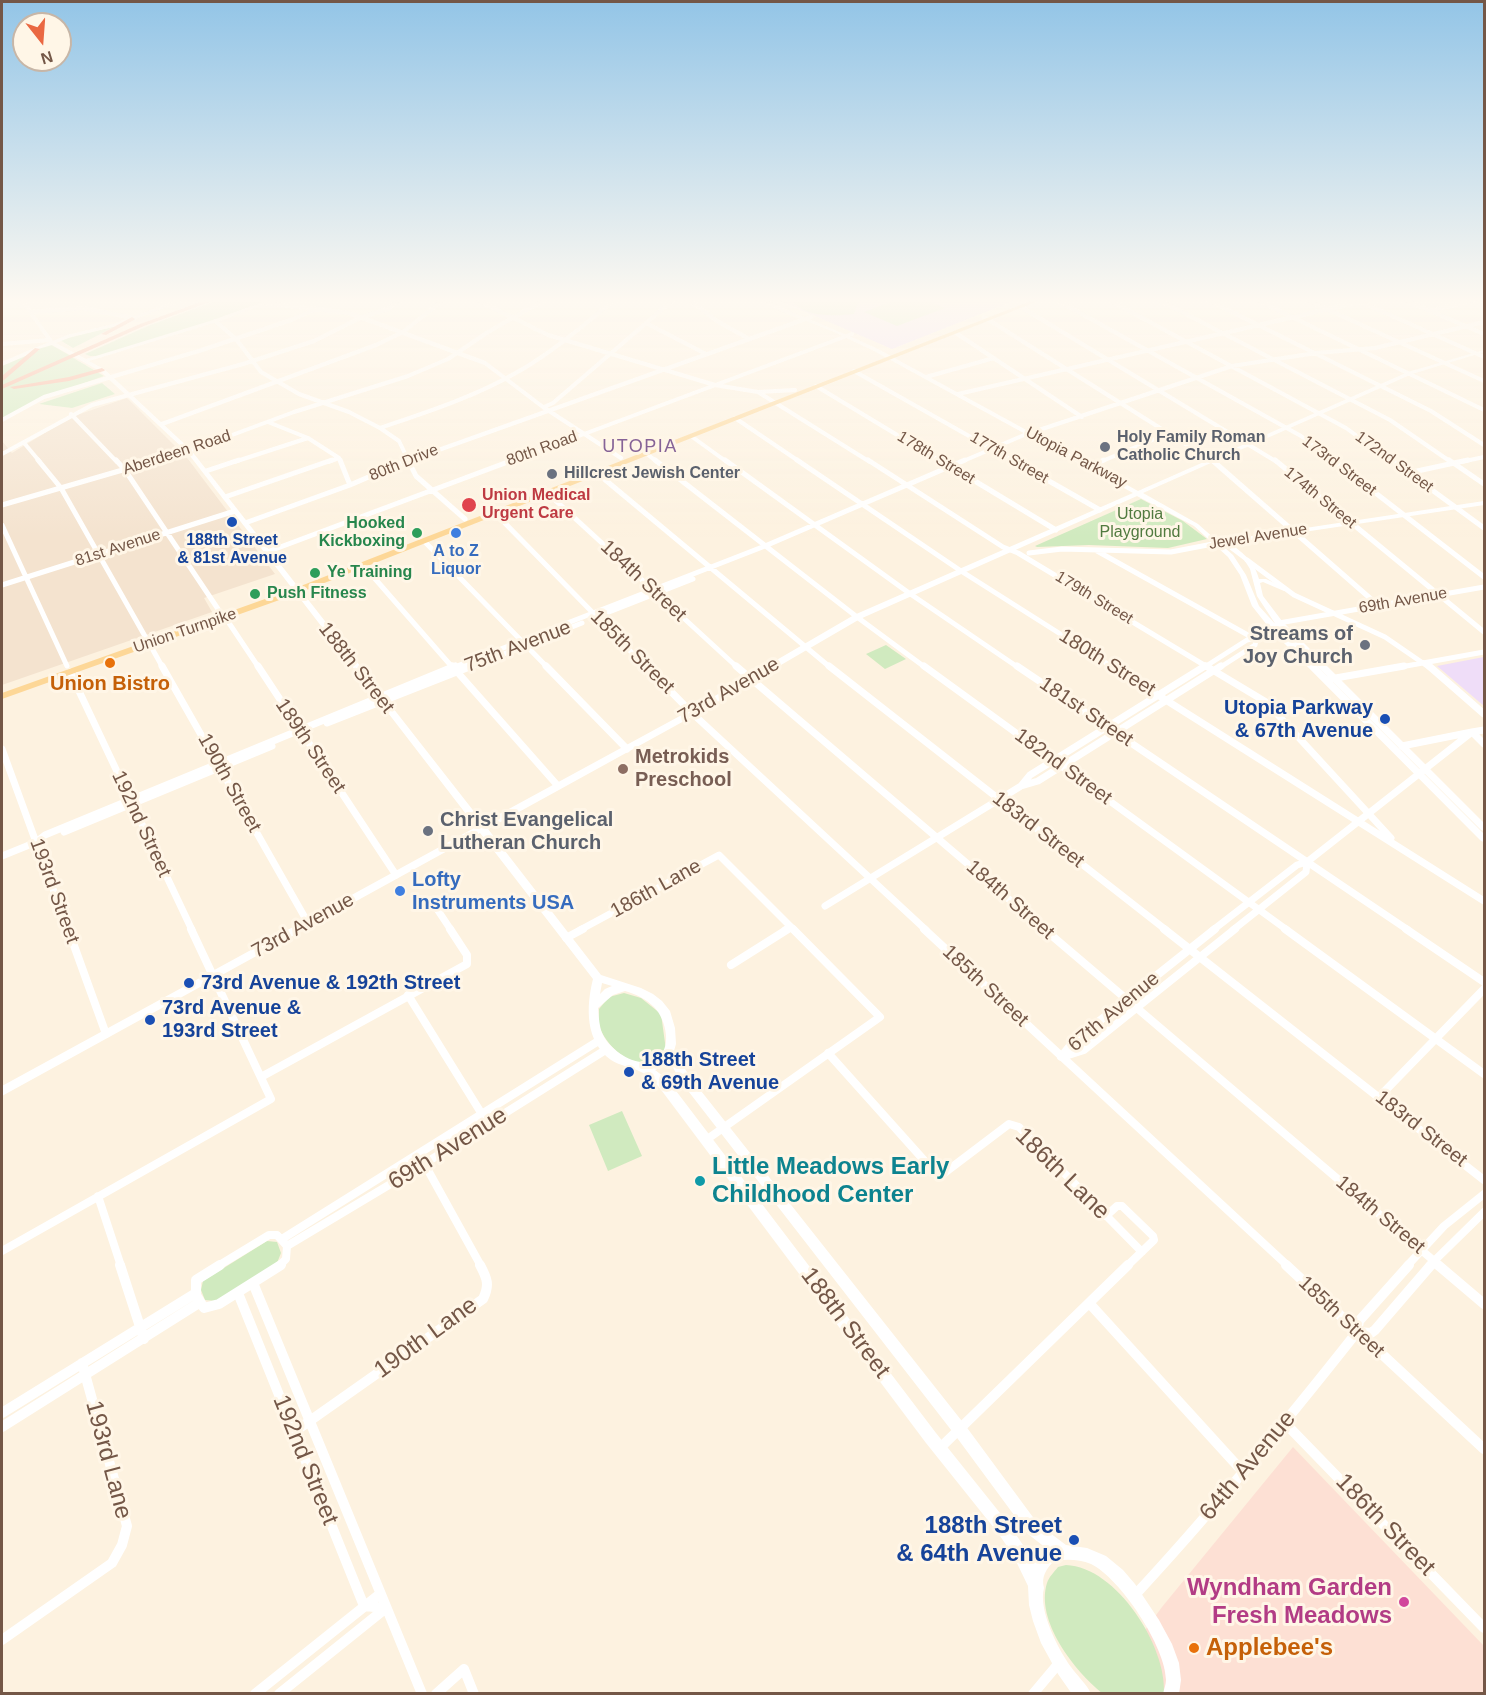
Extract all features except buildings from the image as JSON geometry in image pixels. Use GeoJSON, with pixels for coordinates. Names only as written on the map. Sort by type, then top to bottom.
{"type":"FeatureCollection","features":[{"type":"Feature","properties":{"kind":"highway"},"geometry":{"type":"LineString","coordinates":[[2,392],[15,387],[68,379]]}},
{"type":"Feature","properties":{"kind":"main road","name":"Union Turnpike"},"geometry":{"type":"LineString","coordinates":[[294,589],[465,519],[597,473],[691,436],[795,390],[826,379]]}},
{"type":"Feature","properties":{"kind":"main road","name":"Union Turnpike"},"geometry":{"type":"LineString","coordinates":[[2,696],[68,669],[363,565],[495,513],[621,458],[834,379]]}},
{"type":"Feature","properties":{"kind":"main road","name":"Union Turnpike"},"geometry":{"type":"LineString","coordinates":[[2,689],[68,669]]}},
{"type":"Feature","properties":{"kind":"street"},"geometry":{"type":"LineString","coordinates":[[2,420],[44,397],[100,379]]}},
{"type":"Feature","properties":{"kind":"street","name":"188th Street"},"geometry":{"type":"LineString","coordinates":[[113,379],[162,424],[206,471],[379,699],[598,978],[627,986],[652,999],[664,1012],[671,1031],[669,1052],[686,1080],[960,1430],[1033,1529],[1063,1551]]}},
{"type":"Feature","properties":{"kind":"street"},"geometry":{"type":"LineString","coordinates":[[2,454],[25,444],[71,414],[129,394],[186,379]]}},
{"type":"Feature","properties":{"kind":"street"},"geometry":{"type":"LineString","coordinates":[[272,379],[349,412],[399,441],[416,476],[465,519]]}},
{"type":"Feature","properties":{"kind":"street"},"geometry":{"type":"LineString","coordinates":[[162,424],[284,379]]}},
{"type":"Feature","properties":{"kind":"street","name":"Aberdeen Road"},"geometry":{"type":"LineString","coordinates":[[2,505],[189,451],[398,379]]}},
{"type":"Feature","properties":{"kind":"street"},"geometry":{"type":"LineString","coordinates":[[380,428],[449,405],[505,379]]}},
{"type":"Feature","properties":{"kind":"street"},"geometry":{"type":"LineString","coordinates":[[508,379],[545,409],[621,458]]}},
{"type":"Feature","properties":{"kind":"street"},"geometry":{"type":"LineString","coordinates":[[545,409],[581,379]]}},
{"type":"Feature","properties":{"kind":"street","name":"80th Drive"},"geometry":{"type":"LineString","coordinates":[[245,524],[545,409],[637,379]]}},
{"type":"Feature","properties":{"kind":"street"},"geometry":{"type":"LineString","coordinates":[[695,379],[758,392],[795,390]]}},
{"type":"Feature","properties":{"kind":"street","name":"80th Road"},"geometry":{"type":"LineString","coordinates":[[267,552],[731,379]]}},
{"type":"Feature","properties":{"kind":"street","name":"177th Street"},"geometry":{"type":"LineString","coordinates":[[869,379],[1100,510]]}},
{"type":"Feature","properties":{"kind":"street","name":"Utopia Parkway"},"geometry":{"type":"LineString","coordinates":[[932,379],[1143,491],[1247,560],[1256,575],[1265,604],[1277,625],[1325,680],[1485,828]]}},
{"type":"Feature","properties":{"kind":"street"},"geometry":{"type":"LineString","coordinates":[[960,394],[1021,379]]}},
{"type":"Feature","properties":{"kind":"street"},"geometry":{"type":"LineString","coordinates":[[1027,379],[1082,417]]}},
{"type":"Feature","properties":{"kind":"street"},"geometry":{"type":"LineString","coordinates":[[1083,379],[1212,460],[1379,606]]}},
{"type":"Feature","properties":{"kind":"street","name":"174th Street"},"geometry":{"type":"LineString","coordinates":[[1143,379],[1267,454],[1485,632]]}},
{"type":"Feature","properties":{"kind":"street","name":"75th Avenue"},"geometry":{"type":"LineString","coordinates":[[2,856],[379,699],[767,548],[1034,433],[1195,379]]}},
{"type":"Feature","properties":{"kind":"street","name":"173rd Street"},"geometry":{"type":"LineString","coordinates":[[1200,379],[1301,436],[1485,577]]}},
{"type":"Feature","properties":{"kind":"street","name":"172nd Street"},"geometry":{"type":"LineString","coordinates":[[1256,379],[1346,428],[1485,528]]}},
{"type":"Feature","properties":{"kind":"street"},"geometry":{"type":"LineString","coordinates":[[1312,379],[1390,420],[1485,484]]}},
{"type":"Feature","properties":{"kind":"street"},"geometry":{"type":"LineString","coordinates":[[1367,379],[1431,411],[1485,445]]}},
{"type":"Feature","properties":{"kind":"street","name":"73rd Avenue"},"geometry":{"type":"LineString","coordinates":[[2,1091],[692,713],[857,617],[1396,379]]}},
{"type":"Feature","properties":{"kind":"street"},"geometry":{"type":"LineString","coordinates":[[1422,379],[1485,410]]}},
{"type":"Feature","properties":{"kind":"street","name":"178th Street"},"geometry":{"type":"LineString","coordinates":[[816,386],[1056,530]]}},
{"type":"Feature","properties":{"kind":"street","name":"179th Street"},"geometry":{"type":"LineString","coordinates":[[758,392],[1010,550],[1266,702],[1397,845]]}},
{"type":"Feature","properties":{"kind":"street"},"geometry":{"type":"LineString","coordinates":[[558,399],[564,404]]}},
{"type":"Feature","properties":{"kind":"street","name":"189th Street"},"geometry":{"type":"LineString","coordinates":[[71,414],[125,470],[396,875]]}},
{"type":"Feature","properties":{"kind":"street","name":"180th Street"},"geometry":{"type":"LineString","coordinates":[[735,418],[961,571],[1485,901]]}},
{"type":"Feature","properties":{"kind":"street"},"geometry":{"type":"LineString","coordinates":[[268,422],[308,438],[339,458],[350,485]]}},
{"type":"Feature","properties":{"kind":"street"},"geometry":{"type":"LineString","coordinates":[[1093,465],[1169,433]]}},
{"type":"Feature","properties":{"kind":"street","name":"181st Street"},"geometry":{"type":"LineString","coordinates":[[691,436],[909,593],[1485,982]]}},
{"type":"Feature","properties":{"kind":"street"},"geometry":{"type":"LineString","coordinates":[[206,471],[308,438]]}},
{"type":"Feature","properties":{"kind":"street","name":"190th Street"},"geometry":{"type":"LineString","coordinates":[[25,444],[61,488],[308,923]]}},
{"type":"Feature","properties":{"kind":"street","name":"182nd Street"},"geometry":{"type":"LineString","coordinates":[[646,453],[857,617],[1485,1074]]}},
{"type":"Feature","properties":{"kind":"street"},"geometry":{"type":"LineString","coordinates":[[1408,473],[1485,457]]}},
{"type":"Feature","properties":{"kind":"street"},"geometry":{"type":"LineString","coordinates":[[225,497],[339,458]]}},
{"type":"Feature","properties":{"kind":"street","name":"183rd Street"},"geometry":{"type":"LineString","coordinates":[[597,473],[805,647],[1485,1180]]}},
{"type":"Feature","properties":{"kind":"street","name":"184th Street"},"geometry":{"type":"LineString","coordinates":[[544,491],[750,679],[1485,1304]]}},
{"type":"Feature","properties":{"kind":"street","name":"Jewel Avenue"},"geometry":{"type":"LineString","coordinates":[[1029,553],[1062,549],[1170,552],[1485,502]]}},
{"type":"Feature","properties":{"kind":"street","name":"81st Avenue"},"geometry":{"type":"LineString","coordinates":[[2,585],[235,511]]}},
{"type":"Feature","properties":{"kind":"street","name":"185th Street"},"geometry":{"type":"LineString","coordinates":[[495,513],[692,713],[1485,1449]]}},
{"type":"Feature","properties":{"kind":"street","name":"192nd Street"},"geometry":{"type":"LineString","coordinates":[[2,525],[271,1099],[98,1196]]}},
{"type":"Feature","properties":{"kind":"street"},"geometry":{"type":"LineString","coordinates":[[424,541],[627,749]]}},
{"type":"Feature","properties":{"kind":"street","name":"Utopia Parkway"},"geometry":{"type":"LineString","coordinates":[[1222,542],[1243,575],[1256,606],[1402,746],[1421,770],[1485,839]]}},
{"type":"Feature","properties":{"kind":"street"},"geometry":{"type":"LineString","coordinates":[[1095,550],[1256,640]]}},
{"type":"Feature","properties":{"kind":"street"},"geometry":{"type":"LineString","coordinates":[[1247,560],[1284,589]]}},
{"type":"Feature","properties":{"kind":"street"},"geometry":{"type":"LineString","coordinates":[[363,565],[558,786]]}},
{"type":"Feature","properties":{"kind":"street"},"geometry":{"type":"LineString","coordinates":[[1257,582],[1264,580],[1385,636],[1425,663],[1485,714]]}},
{"type":"Feature","properties":{"kind":"street","name":"69th Avenue"},"geometry":{"type":"LineString","coordinates":[[1021,786],[1030,776],[1247,640],[1256,640],[1277,625],[1485,587]]}},
{"type":"Feature","properties":{"kind":"street","name":"69th Avenue"},"geometry":{"type":"LineString","coordinates":[[825,906],[1021,786],[1038,781],[1215,671],[1255,645],[1256,640]]}},
{"type":"Feature","properties":{"kind":"street"},"geometry":{"type":"LineString","coordinates":[[1325,680],[1485,652]]}},
{"type":"Feature","properties":{"kind":"street"},"geometry":{"type":"LineString","coordinates":[[1183,681],[1191,686]]}},
{"type":"Feature","properties":{"kind":"street"},"geometry":{"type":"LineString","coordinates":[[1134,711],[1142,716]]}},
{"type":"Feature","properties":{"kind":"street","name":"67th Avenue"},"geometry":{"type":"LineString","coordinates":[[1402,746],[1485,730]]}},
{"type":"Feature","properties":{"kind":"street"},"geometry":{"type":"LineString","coordinates":[[1472,732],[1485,744]]}},
{"type":"Feature","properties":{"kind":"street","name":"67th Avenue"},"geometry":{"type":"LineString","coordinates":[[1061,1057],[1073,1042],[1125,1000],[1297,864],[1307,862],[1472,732]]}},
{"type":"Feature","properties":{"kind":"street"},"geometry":{"type":"LineString","coordinates":[[1082,744],[1089,748]]}},
{"type":"Feature","properties":{"kind":"street","name":"193rd Street"},"geometry":{"type":"LineString","coordinates":[[2,749],[106,1034]]}},
{"type":"Feature","properties":{"kind":"street","name":"186th Lane"},"geometry":{"type":"LineString","coordinates":[[566,938],[719,855],[880,1017],[706,1140]]}},
{"type":"Feature","properties":{"kind":"street","name":"67th Avenue"},"geometry":{"type":"LineString","coordinates":[[1061,1057],[1084,1050],[1306,872],[1307,862]]}},
{"type":"Feature","properties":{"kind":"street"},"geometry":{"type":"LineString","coordinates":[[261,1077],[467,960],[431,900]]}},
{"type":"Feature","properties":{"kind":"street"},"geometry":{"type":"LineString","coordinates":[[731,965],[791,927]]}},
{"type":"Feature","properties":{"kind":"street"},"geometry":{"type":"LineString","coordinates":[[598,978],[593,994],[594,1028],[603,1045]]}},
{"type":"Feature","properties":{"kind":"street"},"geometry":{"type":"LineString","coordinates":[[593,1006],[609,992],[627,986]]}},
{"type":"Feature","properties":{"kind":"street"},"geometry":{"type":"LineString","coordinates":[[1379,1096],[1485,989]]}},
{"type":"Feature","properties":{"kind":"street"},"geometry":{"type":"LineString","coordinates":[[408,995],[488,1124]]}},
{"type":"Feature","properties":{"kind":"street","name":"188th Street"},"geometry":{"type":"LineString","coordinates":[[603,1045],[621,1060],[642,1066],[663,1083],[1018,1550],[1036,1588]]}},
{"type":"Feature","properties":{"kind":"street","name":"69th Avenue"},"geometry":{"type":"LineString","coordinates":[[284,1242],[481,1114],[603,1045]]}},
{"type":"Feature","properties":{"kind":"street","name":"69th Avenue"},"geometry":{"type":"LineString","coordinates":[[284,1242],[424,1164],[488,1124],[603,1045]]}},
{"type":"Feature","properties":{"kind":"street"},"geometry":{"type":"LineString","coordinates":[[642,1066],[651,1066],[661,1061],[669,1052]]}},
{"type":"Feature","properties":{"kind":"street","name":"186th Lane"},"geometry":{"type":"LineString","coordinates":[[828,1053],[939,1177],[1009,1124],[1019,1127],[1142,1252]]}},
{"type":"Feature","properties":{"kind":"street","name":"190th Lane"},"geometry":{"type":"LineString","coordinates":[[294,1432],[483,1299],[487,1291],[488,1279],[419,1154]]}},
{"type":"Feature","properties":{"kind":"street","name":"64th Avenue"},"geometry":{"type":"LineString","coordinates":[[1135,1595],[1183,1543],[1285,1423],[1357,1332],[1359,1321],[1444,1226],[1485,1194]]}},
{"type":"Feature","properties":{"kind":"street"},"geometry":{"type":"LineString","coordinates":[[2,1251],[98,1196],[144,1339]]}},
{"type":"Feature","properties":{"kind":"street"},"geometry":{"type":"LineString","coordinates":[[940,1448],[1154,1240],[1153,1236],[1122,1206],[1117,1206],[1106,1216]]}},
{"type":"Feature","properties":{"kind":"street","name":"64th Avenue"},"geometry":{"type":"LineString","coordinates":[[1357,1332],[1371,1333],[1375,1330],[1456,1237],[1485,1212]]}},
{"type":"Feature","properties":{"kind":"street","name":"69th Avenue"},"geometry":{"type":"LineString","coordinates":[[277,1235],[284,1242],[286,1259],[279,1267],[253,1283],[211,1307],[204,1308],[194,1287],[196,1280],[201,1276],[263,1238],[277,1235]]}},
{"type":"Feature","properties":{"kind":"street","name":"192nd Street"},"geometry":{"type":"LineString","coordinates":[[253,1283],[422,1694]]}},
{"type":"Feature","properties":{"kind":"street","name":"192nd Street"},"geometry":{"type":"LineString","coordinates":[[238,1293],[364,1606]]}},
{"type":"Feature","properties":{"kind":"street","name":"69th Avenue"},"geometry":{"type":"LineString","coordinates":[[2,1427],[140,1327],[198,1298]]}},
{"type":"Feature","properties":{"kind":"street","name":"69th Avenue"},"geometry":{"type":"LineString","coordinates":[[2,1413],[144,1339],[198,1298]]}},
{"type":"Feature","properties":{"kind":"street"},"geometry":{"type":"LineString","coordinates":[[1090,1304],[1243,1472]]}},
{"type":"Feature","properties":{"kind":"street","name":"193rd Lane"},"geometry":{"type":"LineString","coordinates":[[2,1640],[112,1563],[122,1545],[127,1526],[84,1369]]}},
{"type":"Feature","properties":{"kind":"street","name":"186th Street"},"geometry":{"type":"LineString","coordinates":[[1285,1423],[1485,1628]]}},
{"type":"Feature","properties":{"kind":"street"},"geometry":{"type":"LineString","coordinates":[[1078,1692],[1047,1642],[1036,1588],[1037,1572],[1044,1560],[1050,1554],[1063,1551],[1092,1558],[1106,1566],[1135,1595],[1165,1646],[1173,1692]]}},
{"type":"Feature","properties":{"kind":"street"},"geometry":{"type":"LineString","coordinates":[[255,1694],[380,1594]]}},
{"type":"Feature","properties":{"kind":"street"},"geometry":{"type":"LineString","coordinates":[[364,1606],[386,1608]]}},
{"type":"Feature","properties":{"kind":"street"},"geometry":{"type":"LineString","coordinates":[[279,1694],[386,1608]]}},
{"type":"Feature","properties":{"kind":"street"},"geometry":{"type":"LineString","coordinates":[[1033,1694],[1059,1663]]}},
{"type":"Feature","properties":{"kind":"street"},"geometry":{"type":"LineString","coordinates":[[436,1694],[464,1669],[474,1694]]}},
{"type":"Feature","properties":{"kind":"shaded area"},"geometry":{"type":"Polygon","coordinates":[[[127,398],[188,459],[275,574],[204,598],[212,612],[2,685],[2,441],[12,453],[71,417],[127,398]]]}},
{"type":"Feature","properties":{"kind":"shaded area"},"geometry":{"type":"Polygon","coordinates":[[[1484,657],[1484,706],[1437,666],[1484,657]]]}},
{"type":"Feature","properties":{"kind":"shaded area"},"geometry":{"type":"Polygon","coordinates":[[[1293,1447],[1484,1646],[1484,1693],[1098,1694],[1162,1607],[1293,1447]]]}},
{"type":"Feature","properties":{"kind":"green space"},"geometry":{"type":"Polygon","coordinates":[[[2,379],[95,379],[42,398],[2,421],[2,379]]]}},
{"type":"Feature","properties":{"kind":"green space"},"geometry":{"type":"Polygon","coordinates":[[[102,383],[115,394],[72,408],[39,404],[102,383]]]}},
{"type":"Feature","properties":{"kind":"green space","name":"Utopia Playground"},"geometry":{"type":"Polygon","coordinates":[[[1141,499],[1183,521],[1207,539],[1168,548],[1089,545],[1035,546],[1141,499]]]}},
{"type":"Feature","properties":{"kind":"green space"},"geometry":{"type":"Polygon","coordinates":[[[886,645],[906,659],[885,669],[866,654],[886,645]]]}},
{"type":"Feature","properties":{"kind":"green space"},"geometry":{"type":"Polygon","coordinates":[[[624,993],[641,998],[661,1014],[666,1050],[656,1060],[639,1063],[622,1056],[609,1043],[600,1028],[599,1009],[609,997],[624,993]]]}},
{"type":"Feature","properties":{"kind":"green space"},"geometry":{"type":"Polygon","coordinates":[[[622,1111],[642,1156],[608,1171],[589,1125],[622,1111]]]}},
{"type":"Feature","properties":{"kind":"green space"},"geometry":{"type":"Polygon","coordinates":[[[267,1241],[277,1242],[281,1253],[277,1263],[217,1301],[205,1300],[201,1290],[203,1281],[267,1241]]]}},
{"type":"Feature","properties":{"kind":"green space"},"geometry":{"type":"Polygon","coordinates":[[[1066,1565],[1085,1569],[1103,1579],[1135,1612],[1157,1654],[1163,1674],[1164,1693],[1102,1693],[1091,1684],[1070,1659],[1052,1629],[1045,1598],[1050,1577],[1058,1567],[1066,1565]]]}},
{"type":"Feature","properties":{"kind":"place","name":"Holy Family Roman Catholic Church"},"geometry":{"type":"Point","coordinates":[1105,447]}},
{"type":"Feature","properties":{"kind":"place","name":"Hillcrest Jewish Center"},"geometry":{"type":"Point","coordinates":[552,474]}},
{"type":"Feature","properties":{"kind":"place","name":"Union Medical Urgent Care"},"geometry":{"type":"Point","coordinates":[469,505]}},
{"type":"Feature","properties":{"kind":"place","name":"188th Street & 81st Avenue"},"geometry":{"type":"Point","coordinates":[232,522]}},
{"type":"Feature","properties":{"kind":"place","name":"Hooked Kickboxing"},"geometry":{"type":"Point","coordinates":[417,533]}},
{"type":"Feature","properties":{"kind":"place","name":"A to Z Liquor"},"geometry":{"type":"Point","coordinates":[456,533]}},
{"type":"Feature","properties":{"kind":"place","name":"Ye Training"},"geometry":{"type":"Point","coordinates":[315,573]}},
{"type":"Feature","properties":{"kind":"place","name":"Push Fitness"},"geometry":{"type":"Point","coordinates":[255,594]}},
{"type":"Feature","properties":{"kind":"place","name":"Streams of Joy Church"},"geometry":{"type":"Point","coordinates":[1365,645]}},
{"type":"Feature","properties":{"kind":"place","name":"Union Bistro"},"geometry":{"type":"Point","coordinates":[110,663]}},
{"type":"Feature","properties":{"kind":"place","name":"Utopia Parkway & 67th Avenue"},"geometry":{"type":"Point","coordinates":[1385,719]}},
{"type":"Feature","properties":{"kind":"place","name":"Metrokids Preschool"},"geometry":{"type":"Point","coordinates":[623,769]}},
{"type":"Feature","properties":{"kind":"place","name":"Christ Evangelical Lutheran Church"},"geometry":{"type":"Point","coordinates":[428,831]}},
{"type":"Feature","properties":{"kind":"place","name":"Lofty Instruments USA"},"geometry":{"type":"Point","coordinates":[400,891]}},
{"type":"Feature","properties":{"kind":"place","name":"73rd Avenue & 192th Street"},"geometry":{"type":"Point","coordinates":[189,983]}},
{"type":"Feature","properties":{"kind":"place","name":"73rd Avenue & 193rd Street"},"geometry":{"type":"Point","coordinates":[150,1020]}},
{"type":"Feature","properties":{"kind":"place","name":"188th Street & 69th Avenue"},"geometry":{"type":"Point","coordinates":[629,1072]}},
{"type":"Feature","properties":{"kind":"place","name":"Little Meadows Early Childhood Center"},"geometry":{"type":"Point","coordinates":[700,1181]}},
{"type":"Feature","properties":{"kind":"place","name":"188th Street & 64th Avenue"},"geometry":{"type":"Point","coordinates":[1074,1540]}},
{"type":"Feature","properties":{"kind":"place","name":"Wyndham Garden Fresh Meadows"},"geometry":{"type":"Point","coordinates":[1404,1602]}},
{"type":"Feature","properties":{"kind":"place","name":"Applebee's"},"geometry":{"type":"Point","coordinates":[1194,1648]}},
{"type":"Feature","properties":{"kind":"district","name":"UTOPIA"},"geometry":{"type":"Point","coordinates":[640,447]}}]}
